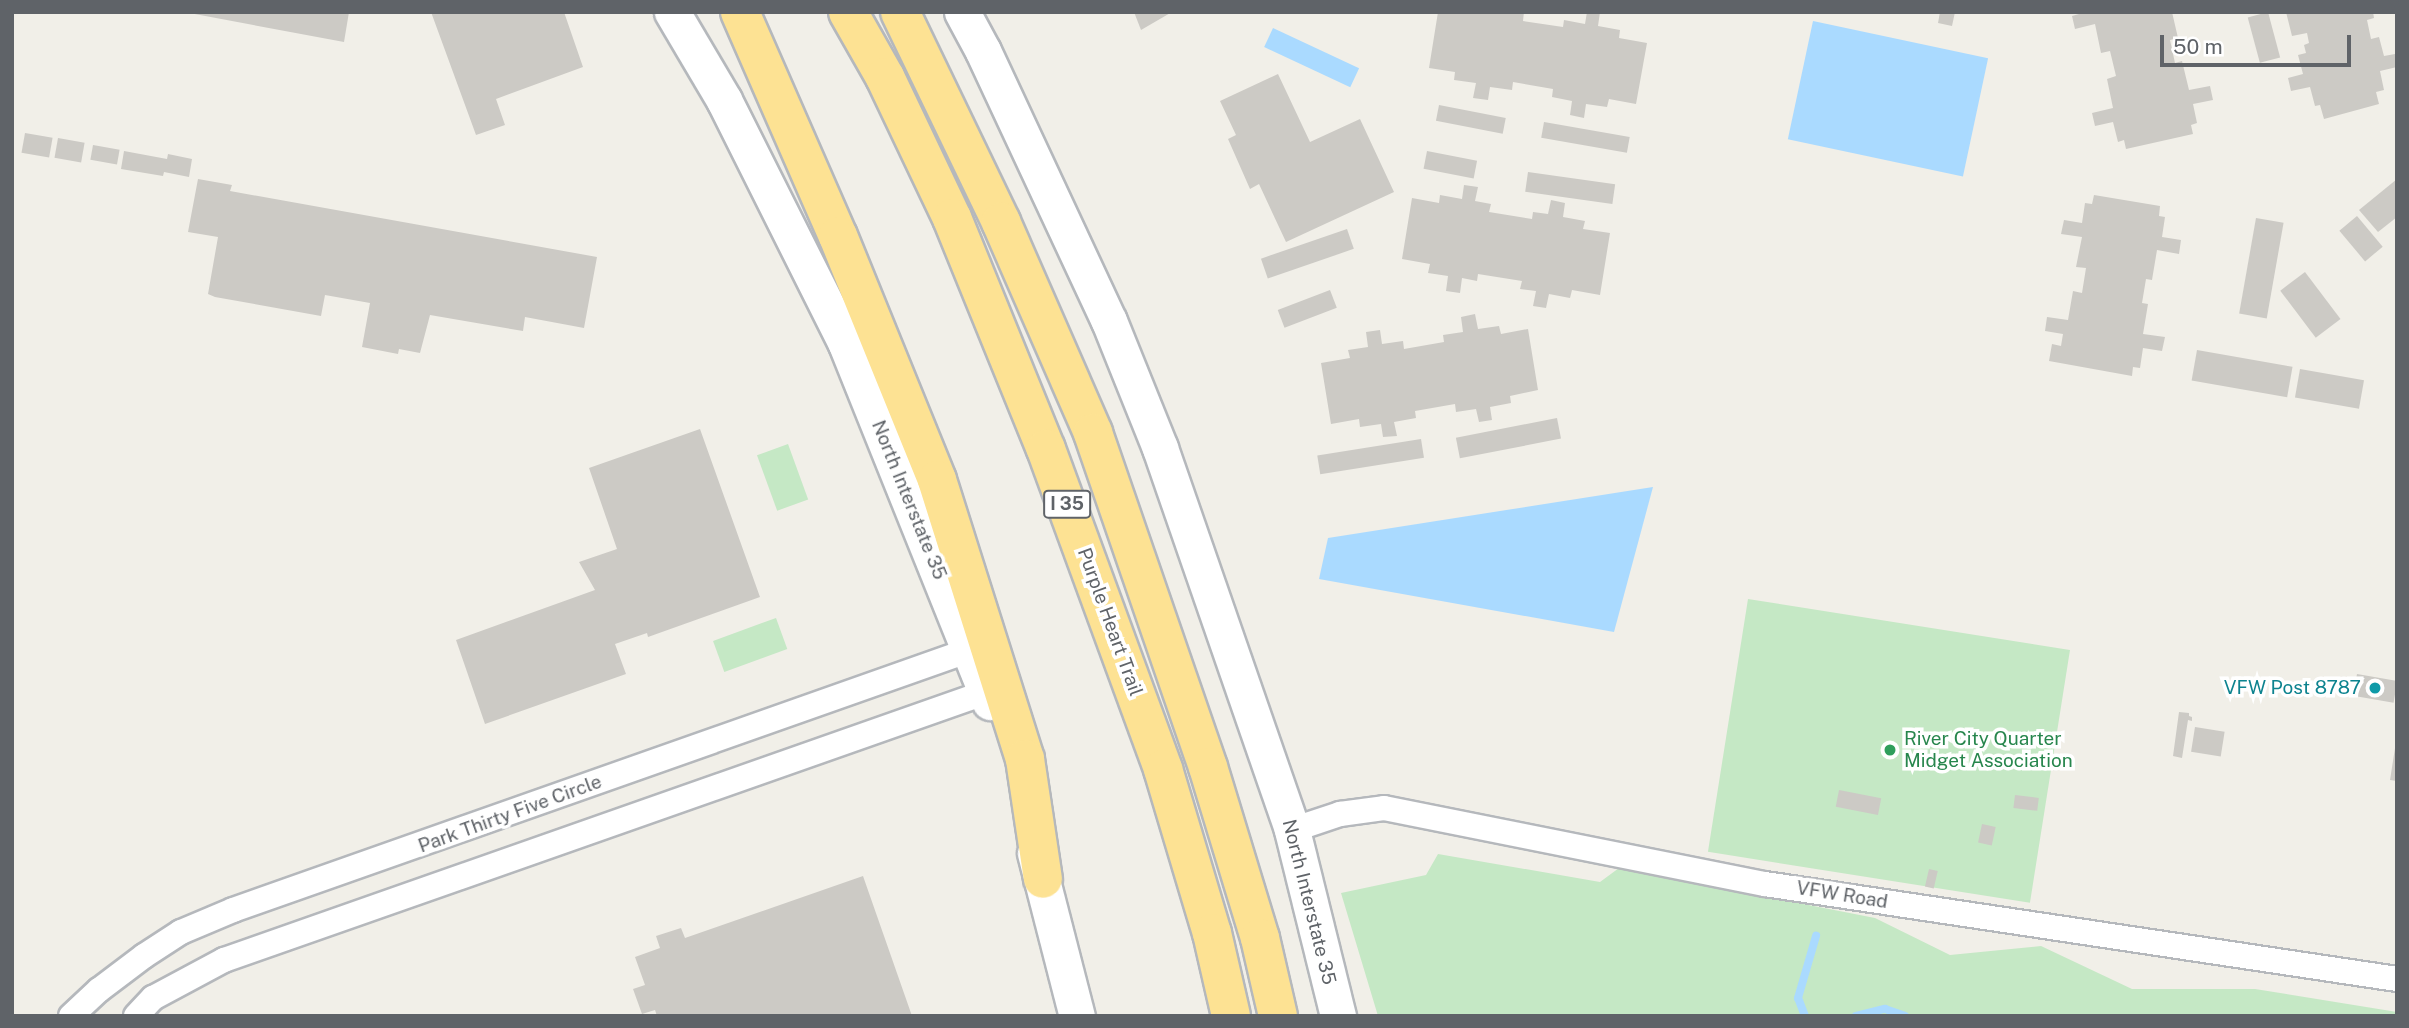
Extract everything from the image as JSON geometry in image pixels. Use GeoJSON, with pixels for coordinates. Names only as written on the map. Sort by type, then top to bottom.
{"type":"FeatureCollection","features":[{"type":"Feature","properties":{"kind":"highway"},"geometry":{"type":"LineString","coordinates":[[740,12],[838,236],[937,480],[1025,759],[1042,879]]}},
{"type":"Feature","properties":{"kind":"highway","name":"Purple Heart Trail"},"geometry":{"type":"LineString","coordinates":[[848,12],[885,78],[952,218],[1046,449],[1163,769],[1212,933],[1231,1016]]}},
{"type":"Feature","properties":{"kind":"highway","name":"I 35"},"geometry":{"type":"LineString","coordinates":[[900,12],[1001,222],[1093,433],[1208,767],[1260,939],[1278,1016]]}},
{"type":"Feature","properties":{"kind":"main road","name":"North Interstate 35"},"geometry":{"type":"LineString","coordinates":[[672,12],[724,100],[846,344],[987,692],[1042,879],[1077,1016]]}},
{"type":"Feature","properties":{"kind":"main road","name":"North Interstate 35"},"geometry":{"type":"LineString","coordinates":[[962,12],[983,51],[1109,321],[1160,448],[1293,830],[1338,1016]]}},
{"type":"Feature","properties":{"kind":"street","name":"Park Thirty Five Circle"},"geometry":{"type":"LineString","coordinates":[[71,1016],[99,990],[144,956],[181,932],[233,910],[970,650]]}},
{"type":"Feature","properties":{"kind":"street"},"geometry":{"type":"LineString","coordinates":[[136,1016],[153,998],[224,960],[388,905],[987,692]]}},
{"type":"Feature","properties":{"kind":"street","name":"VFW Road"},"geometry":{"type":"LineString","coordinates":[[1293,830],[1340,814],[1384,808],[1765,884],[2397,979]]}},
{"type":"Feature","properties":{"kind":"green space"},"geometry":{"type":"Polygon","coordinates":[[[788,444],[808,499],[777,511],[757,455],[788,444]]]}},
{"type":"Feature","properties":{"kind":"green space","name":"River City Quarter Midget Association"},"geometry":{"type":"Polygon","coordinates":[[[1748,599],[2070,650],[2030,903],[1708,852],[1748,599]]]}},
{"type":"Feature","properties":{"kind":"green space"},"geometry":{"type":"Polygon","coordinates":[[[776,618],[787,649],[724,672],[713,641],[776,618]]]}},
{"type":"Feature","properties":{"kind":"green space"},"geometry":{"type":"Polygon","coordinates":[[[1438,854],[1600,882],[1619,868],[1875,918],[1950,955],[2041,946],[2132,989],[2255,989],[2397,1012],[2397,1016],[1378,1016],[1341,893],[1426,875],[1438,854]]]}},
{"type":"Feature","properties":{"kind":"water"},"geometry":{"type":"Polygon","coordinates":[[[1813,21],[1988,58],[1963,177],[1788,139],[1813,21]]]}},
{"type":"Feature","properties":{"kind":"water"},"geometry":{"type":"Polygon","coordinates":[[[1273,28],[1359,68],[1350,87],[1264,47],[1273,28]]]}},
{"type":"Feature","properties":{"kind":"water"},"geometry":{"type":"Polygon","coordinates":[[[1653,487],[1614,632],[1319,579],[1328,538],[1653,487]]]}},
{"type":"Feature","properties":{"kind":"building"},"geometry":{"type":"Polygon","coordinates":[[[184,12],[349,12],[344,42],[184,12]]]}},
{"type":"Feature","properties":{"kind":"building"},"geometry":{"type":"Polygon","coordinates":[[[431,12],[564,12],[583,67],[496,99],[505,125],[476,135],[431,12]]]}},
{"type":"Feature","properties":{"kind":"building"},"geometry":{"type":"Polygon","coordinates":[[[1134,12],[1172,12],[1141,30],[1134,12]]]}},
{"type":"Feature","properties":{"kind":"building"},"geometry":{"type":"Polygon","coordinates":[[[1438,12],[1524,12],[1523,21],[1563,27],[1564,20],[1585,24],[1587,12],[1600,12],[1598,26],[1620,30],[1619,38],[1647,43],[1636,104],[1609,99],[1607,107],[1586,104],[1584,118],[1570,115],[1572,101],[1552,97],[1553,89],[1513,82],[1512,90],[1490,87],[1488,100],[1473,98],[1476,83],[1454,80],[1455,72],[1429,68],[1438,12]]]}},
{"type":"Feature","properties":{"kind":"building"},"geometry":{"type":"Polygon","coordinates":[[[1940,12],[1955,12],[1952,26],[1938,23],[1940,12]]]}},
{"type":"Feature","properties":{"kind":"building"},"geometry":{"type":"Polygon","coordinates":[[[2086,12],[2172,12],[2178,38],[2170,40],[2175,63],[2182,61],[2189,90],[2210,86],[2213,100],[2193,104],[2197,123],[2191,125],[2193,134],[2126,149],[2124,140],[2118,142],[2113,122],[2095,126],[2092,113],[2113,108],[2107,79],[2116,76],[2110,51],[2101,53],[2095,24],[2075,29],[2072,16],[2086,12]]]}},
{"type":"Feature","properties":{"kind":"building"},"geometry":{"type":"Polygon","coordinates":[[[2268,12],[2280,57],[2260,63],[2248,17],[2268,12]]]}},
{"type":"Feature","properties":{"kind":"building"},"geometry":{"type":"Polygon","coordinates":[[[2286,12],[2373,12],[2374,18],[2367,20],[2371,39],[2379,37],[2384,56],[2395,54],[2397,63],[2397,67],[2380,71],[2384,90],[2376,92],[2379,104],[2324,119],[2320,105],[2315,106],[2310,87],[2291,91],[2288,78],[2303,74],[2298,55],[2306,53],[2304,45],[2309,43],[2307,33],[2292,36],[2286,12]]]}},
{"type":"Feature","properties":{"kind":"building"},"geometry":{"type":"Polygon","coordinates":[[[1278,74],[1310,142],[1360,119],[1394,192],[1286,242],[1259,184],[1250,189],[1228,139],[1236,135],[1220,101],[1278,74]]]}},
{"type":"Feature","properties":{"kind":"building"},"geometry":{"type":"Polygon","coordinates":[[[1439,105],[1506,118],[1503,134],[1436,121],[1439,105]]]}},
{"type":"Feature","properties":{"kind":"building"},"geometry":{"type":"Polygon","coordinates":[[[1544,122],[1630,137],[1627,153],[1541,138],[1544,122]]]}},
{"type":"Feature","properties":{"kind":"building"},"geometry":{"type":"Polygon","coordinates":[[[25,133],[53,138],[49,158],[22,153],[25,133]]]}},
{"type":"Feature","properties":{"kind":"building"},"geometry":{"type":"Polygon","coordinates":[[[58,138],[85,143],[81,162],[55,158],[58,138]]]}},
{"type":"Feature","properties":{"kind":"building"},"geometry":{"type":"Polygon","coordinates":[[[93,145],[120,150],[117,164],[90,160],[93,145]]]}},
{"type":"Feature","properties":{"kind":"building"},"geometry":{"type":"Polygon","coordinates":[[[124,151],[167,159],[168,154],[192,159],[189,177],[121,169],[124,151]]]}},
{"type":"Feature","properties":{"kind":"building"},"geometry":{"type":"Polygon","coordinates":[[[1427,151],[1477,161],[1474,178],[1424,169],[1427,151]]]}},
{"type":"Feature","properties":{"kind":"building"},"geometry":{"type":"Polygon","coordinates":[[[1528,172],[1615,184],[1612,204],[1525,192],[1528,172]]]}},
{"type":"Feature","properties":{"kind":"building"},"geometry":{"type":"Polygon","coordinates":[[[198,179],[232,185],[230,191],[597,257],[584,328],[525,317],[523,331],[430,315],[420,353],[399,349],[398,354],[362,347],[370,303],[325,295],[321,316],[215,297],[208,294],[218,237],[188,232],[198,179]]]}},
{"type":"Feature","properties":{"kind":"building"},"geometry":{"type":"Polygon","coordinates":[[[2397,179],[2397,217],[2378,232],[2359,210],[2397,179]]]}},
{"type":"Feature","properties":{"kind":"building"},"geometry":{"type":"Polygon","coordinates":[[[1464,185],[1478,187],[1475,201],[1491,204],[1489,212],[1532,219],[1533,212],[1548,214],[1551,200],[1565,203],[1563,217],[1585,221],[1583,229],[1610,233],[1600,295],[1572,290],[1570,298],[1549,294],[1546,308],[1533,306],[1536,291],[1520,289],[1522,281],[1478,274],[1477,281],[1462,278],[1460,293],[1446,291],[1448,276],[1428,273],[1430,264],[1402,259],[1412,198],[1439,203],[1440,195],[1462,199],[1464,185]]]}},
{"type":"Feature","properties":{"kind":"building"},"geometry":{"type":"Polygon","coordinates":[[[2094,195],[2160,206],[2159,216],[2165,217],[2162,237],[2181,240],[2179,254],[2157,250],[2152,280],[2146,279],[2142,303],[2148,304],[2143,334],[2165,337],[2162,351],[2143,348],[2140,368],[2133,367],[2132,376],[2049,361],[2052,344],[2061,346],[2063,334],[2045,331],[2047,317],[2068,320],[2073,291],[2082,293],[2086,268],[2076,267],[2082,237],[2061,234],[2064,220],[2082,223],[2085,203],[2092,204],[2094,195]]]}},
{"type":"Feature","properties":{"kind":"building"},"geometry":{"type":"Polygon","coordinates":[[[2357,216],[2383,247],[2365,261],[2339,231],[2357,216]]]}},
{"type":"Feature","properties":{"kind":"building"},"geometry":{"type":"Polygon","coordinates":[[[2256,218],[2284,223],[2267,318],[2239,314],[2256,218]]]}},
{"type":"Feature","properties":{"kind":"building"},"geometry":{"type":"Polygon","coordinates":[[[1347,229],[1354,249],[1268,278],[1261,259],[1347,229]]]}},
{"type":"Feature","properties":{"kind":"building"},"geometry":{"type":"Polygon","coordinates":[[[2305,272],[2341,319],[2316,338],[2280,291],[2305,272]]]}},
{"type":"Feature","properties":{"kind":"building"},"geometry":{"type":"Polygon","coordinates":[[[1330,290],[1337,308],[1285,328],[1278,310],[1330,290]]]}},
{"type":"Feature","properties":{"kind":"building"},"geometry":{"type":"Polygon","coordinates":[[[1475,314],[1478,329],[1499,326],[1501,334],[1528,329],[1538,390],[1510,396],[1511,403],[1490,407],[1492,420],[1479,422],[1476,409],[1456,412],[1455,404],[1415,411],[1416,418],[1394,422],[1397,436],[1383,437],[1381,424],[1360,427],[1359,419],[1331,424],[1321,363],[1350,358],[1348,350],[1368,347],[1366,332],[1380,330],[1382,344],[1403,341],[1404,349],[1444,342],[1443,335],[1463,332],[1461,317],[1475,314]]]}},
{"type":"Feature","properties":{"kind":"building"},"geometry":{"type":"Polygon","coordinates":[[[2197,350],[2293,367],[2287,397],[2192,381],[2197,350]]]}},
{"type":"Feature","properties":{"kind":"building"},"geometry":{"type":"Polygon","coordinates":[[[2300,369],[2364,380],[2359,409],[2295,398],[2300,369]]]}},
{"type":"Feature","properties":{"kind":"building"},"geometry":{"type":"Polygon","coordinates":[[[1557,418],[1561,439],[1460,458],[1456,438],[1557,418]]]}},
{"type":"Feature","properties":{"kind":"building"},"geometry":{"type":"Polygon","coordinates":[[[700,429],[760,597],[648,637],[647,633],[615,644],[626,674],[485,724],[456,640],[595,590],[579,562],[617,549],[589,468],[700,429]]]}},
{"type":"Feature","properties":{"kind":"building"},"geometry":{"type":"Polygon","coordinates":[[[1421,439],[1424,458],[1320,474],[1317,455],[1421,439]]]}},
{"type":"Feature","properties":{"kind":"building","name":"VFW Post 8787"},"geometry":{"type":"Polygon","coordinates":[[[2357,674],[2397,681],[2394,703],[2353,696],[2357,674]]]}},
{"type":"Feature","properties":{"kind":"building"},"geometry":{"type":"Polygon","coordinates":[[[2179,712],[2189,713],[2192,717],[2192,721],[2188,720],[2182,758],[2173,756],[2179,712]]]}},
{"type":"Feature","properties":{"kind":"building"},"geometry":{"type":"Polygon","coordinates":[[[2195,727],[2225,732],[2221,756],[2191,752],[2195,727]]]}},
{"type":"Feature","properties":{"kind":"building","name":"VFW Post 8787"},"geometry":{"type":"Polygon","coordinates":[[[2397,748],[2397,781],[2390,780],[2397,748]]]}},
{"type":"Feature","properties":{"kind":"building"},"geometry":{"type":"Polygon","coordinates":[[[1839,790],[1881,798],[1878,815],[1836,807],[1839,790]]]}},
{"type":"Feature","properties":{"kind":"building"},"geometry":{"type":"Polygon","coordinates":[[[2015,795],[2039,798],[2037,811],[2013,808],[2015,795]]]}},
{"type":"Feature","properties":{"kind":"building"},"geometry":{"type":"Polygon","coordinates":[[[1982,824],[1996,827],[1992,845],[1978,843],[1982,824]]]}},
{"type":"Feature","properties":{"kind":"building"},"geometry":{"type":"Polygon","coordinates":[[[1929,869],[1938,871],[1934,889],[1925,887],[1929,869]]]}},
{"type":"Feature","properties":{"kind":"building"},"geometry":{"type":"Polygon","coordinates":[[[863,876],[912,1016],[657,1016],[655,1010],[642,1014],[633,989],[645,985],[635,957],[660,948],[656,936],[681,928],[685,938],[863,876]]]}},
{"type":"Feature","properties":{"kind":"waterway"},"geometry":{"type":"LineString","coordinates":[[1805,1016],[1798,998],[1816,936]]}},
{"type":"Feature","properties":{"kind":"waterway"},"geometry":{"type":"LineString","coordinates":[[1856,1016],[1885,1009],[1905,1016]]}},
{"type":"Feature","properties":{"kind":"place","name":"VFW Post 8787"},"geometry":{"type":"Point","coordinates":[2375,688]}},
{"type":"Feature","properties":{"kind":"place","name":"River City Quarter Midget Association"},"geometry":{"type":"Point","coordinates":[1890,750]}}]}
